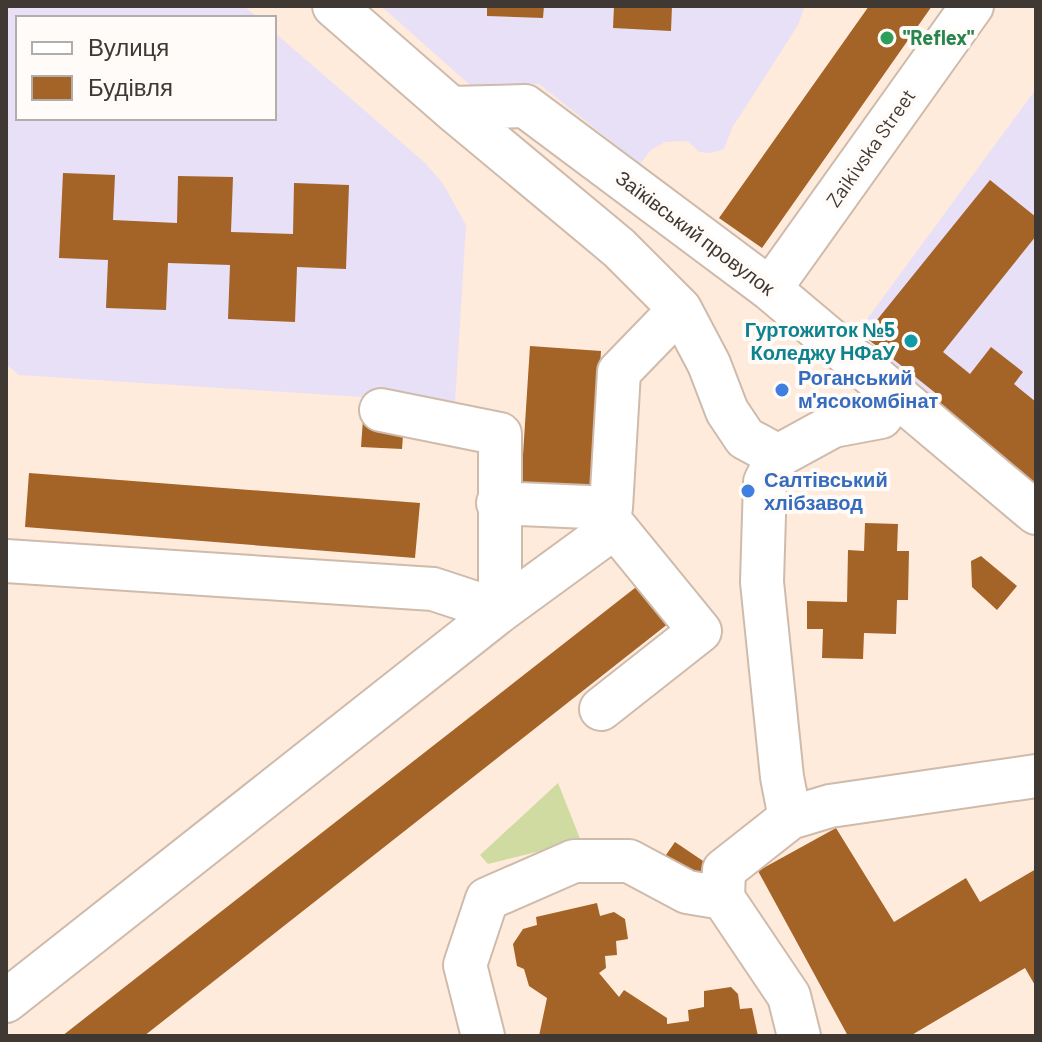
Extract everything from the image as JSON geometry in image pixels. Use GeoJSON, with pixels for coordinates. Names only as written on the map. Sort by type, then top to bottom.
{"type":"FeatureCollection","features":[{"type":"Feature","properties":{"kind":"street"},"geometry":{"type":"LineString","coordinates":[[334,6],[619,248],[680,309],[709,364],[727,411],[745,438],[778,456]]}},
{"type":"Feature","properties":{"kind":"street","name":"Zaikivska Street"},"geometry":{"type":"LineString","coordinates":[[770,289],[972,6]]}},
{"type":"Feature","properties":{"kind":"street","name":"Заїківський провулок"},"geometry":{"type":"LineString","coordinates":[[451,108],[525,106],[770,289],[1036,513]]}},
{"type":"Feature","properties":{"kind":"street"},"geometry":{"type":"LineString","coordinates":[[601,709],[700,631],[613,518],[619,372],[680,309]]}},
{"type":"Feature","properties":{"kind":"street"},"geometry":{"type":"LineString","coordinates":[[790,818],[782,777],[762,582],[765,482],[778,456],[833,426],[881,417],[896,397]]}},
{"type":"Feature","properties":{"kind":"street"},"geometry":{"type":"LineString","coordinates":[[381,410],[500,434],[500,611]]}},
{"type":"Feature","properties":{"kind":"street"},"geometry":{"type":"LineString","coordinates":[[498,503],[613,518]]}},
{"type":"Feature","properties":{"kind":"street"},"geometry":{"type":"LineString","coordinates":[[6,1001],[500,611],[613,518]]}},
{"type":"Feature","properties":{"kind":"street"},"geometry":{"type":"LineString","coordinates":[[6,561],[433,589],[500,611]]}},
{"type":"Feature","properties":{"kind":"street"},"geometry":{"type":"LineString","coordinates":[[799,1036],[789,996],[723,898],[724,870],[790,818],[830,806],[1036,776]]}},
{"type":"Feature","properties":{"kind":"street"},"geometry":{"type":"LineString","coordinates":[[483,1036],[465,965],[487,899],[574,861],[629,861],[687,892],[723,898]]}},
{"type":"Feature","properties":{"kind":"shaded area"},"geometry":{"type":"Polygon","coordinates":[[[6,6],[244,6],[256,16],[16,16],[16,120],[276,120],[276,34],[424,162],[442,182],[466,225],[455,403],[19,375],[6,364],[6,6]]]}},
{"type":"Feature","properties":{"kind":"shaded area"},"geometry":{"type":"Polygon","coordinates":[[[381,6],[805,6],[798,25],[732,128],[724,149],[711,153],[699,152],[688,141],[665,142],[651,150],[640,164],[539,84],[471,86],[381,6]]]}},
{"type":"Feature","properties":{"kind":"shaded area","name":"Гуртожиток №5 Коледжу НФаУ"},"geometry":{"type":"Polygon","coordinates":[[[1036,89],[1036,492],[851,341],[1036,89]]]}},
{"type":"Feature","properties":{"kind":"green space"},"geometry":{"type":"Polygon","coordinates":[[[558,783],[581,841],[488,864],[480,855],[558,783]]]}},
{"type":"Feature","properties":{"kind":"building"},"geometry":{"type":"Polygon","coordinates":[[[487,6],[544,6],[543,18],[487,16],[487,6]]]}},
{"type":"Feature","properties":{"kind":"building"},"geometry":{"type":"Polygon","coordinates":[[[614,6],[672,6],[671,31],[613,28],[614,6]]]}},
{"type":"Feature","properties":{"kind":"building"},"geometry":{"type":"Polygon","coordinates":[[[869,6],[932,6],[762,248],[719,218],[869,6]]]}},
{"type":"Feature","properties":{"kind":"building"},"geometry":{"type":"Polygon","coordinates":[[[63,173],[115,175],[113,220],[177,223],[178,176],[233,177],[231,232],[293,234],[294,183],[349,185],[346,269],[297,267],[295,322],[228,319],[230,265],[168,263],[166,310],[106,308],[108,260],[59,258],[63,173]]]}},
{"type":"Feature","properties":{"kind":"building","name":"Гуртожиток №5 Коледжу НФаУ"},"geometry":{"type":"Polygon","coordinates":[[[990,180],[1036,217],[1036,236],[943,352],[970,374],[991,347],[1023,372],[1014,384],[1036,402],[1036,492],[928,406],[938,395],[864,336],[990,180]]]}},
{"type":"Feature","properties":{"kind":"building"},"geometry":{"type":"Polygon","coordinates":[[[530,346],[601,351],[592,490],[521,486],[530,346]]]}},
{"type":"Feature","properties":{"kind":"building"},"geometry":{"type":"Polygon","coordinates":[[[363,419],[404,422],[402,449],[361,447],[363,419]]]}},
{"type":"Feature","properties":{"kind":"building"},"geometry":{"type":"Polygon","coordinates":[[[29,473],[420,503],[415,558],[25,527],[29,473]]]}},
{"type":"Feature","properties":{"kind":"building"},"geometry":{"type":"Polygon","coordinates":[[[865,523],[898,524],[897,551],[909,551],[908,600],[897,600],[896,634],[864,633],[863,659],[822,658],[823,629],[807,629],[807,601],[847,602],[848,550],[864,551],[865,523]]]}},
{"type":"Feature","properties":{"kind":"building"},"geometry":{"type":"Polygon","coordinates":[[[981,556],[1017,586],[997,610],[972,587],[971,561],[981,556]]]}},
{"type":"Feature","properties":{"kind":"building"},"geometry":{"type":"Polygon","coordinates":[[[640,584],[669,623],[144,1036],[62,1036],[640,584]]]}},
{"type":"Feature","properties":{"kind":"building"},"geometry":{"type":"Polygon","coordinates":[[[836,828],[894,922],[966,878],[980,902],[1036,869],[1036,987],[1025,968],[910,1036],[848,1036],[758,871],[836,828]]]}},
{"type":"Feature","properties":{"kind":"building"},"geometry":{"type":"Polygon","coordinates":[[[675,842],[709,865],[693,887],[659,865],[675,842]]]}},
{"type":"Feature","properties":{"kind":"building"},"geometry":{"type":"Polygon","coordinates":[[[597,903],[600,916],[614,912],[625,919],[628,939],[616,941],[617,955],[605,956],[606,968],[599,973],[619,997],[624,990],[667,1018],[667,1024],[689,1021],[688,1010],[704,1007],[704,991],[731,987],[738,994],[740,1009],[752,1008],[758,1036],[539,1036],[547,998],[529,986],[524,969],[517,966],[513,944],[523,929],[537,925],[536,917],[597,903]]]}},
{"type":"Feature","properties":{"kind":"place","name":"\"Reflex\""},"geometry":{"type":"Point","coordinates":[887,38]}},
{"type":"Feature","properties":{"kind":"place","name":"Гуртожиток №5 Коледжу НФаУ"},"geometry":{"type":"Point","coordinates":[911,341]}},
{"type":"Feature","properties":{"kind":"place","name":"Роганський м'ясокомбінат"},"geometry":{"type":"Point","coordinates":[782,390]}},
{"type":"Feature","properties":{"kind":"place","name":"Салтівський хлібзавод"},"geometry":{"type":"Point","coordinates":[748,491]}}]}
